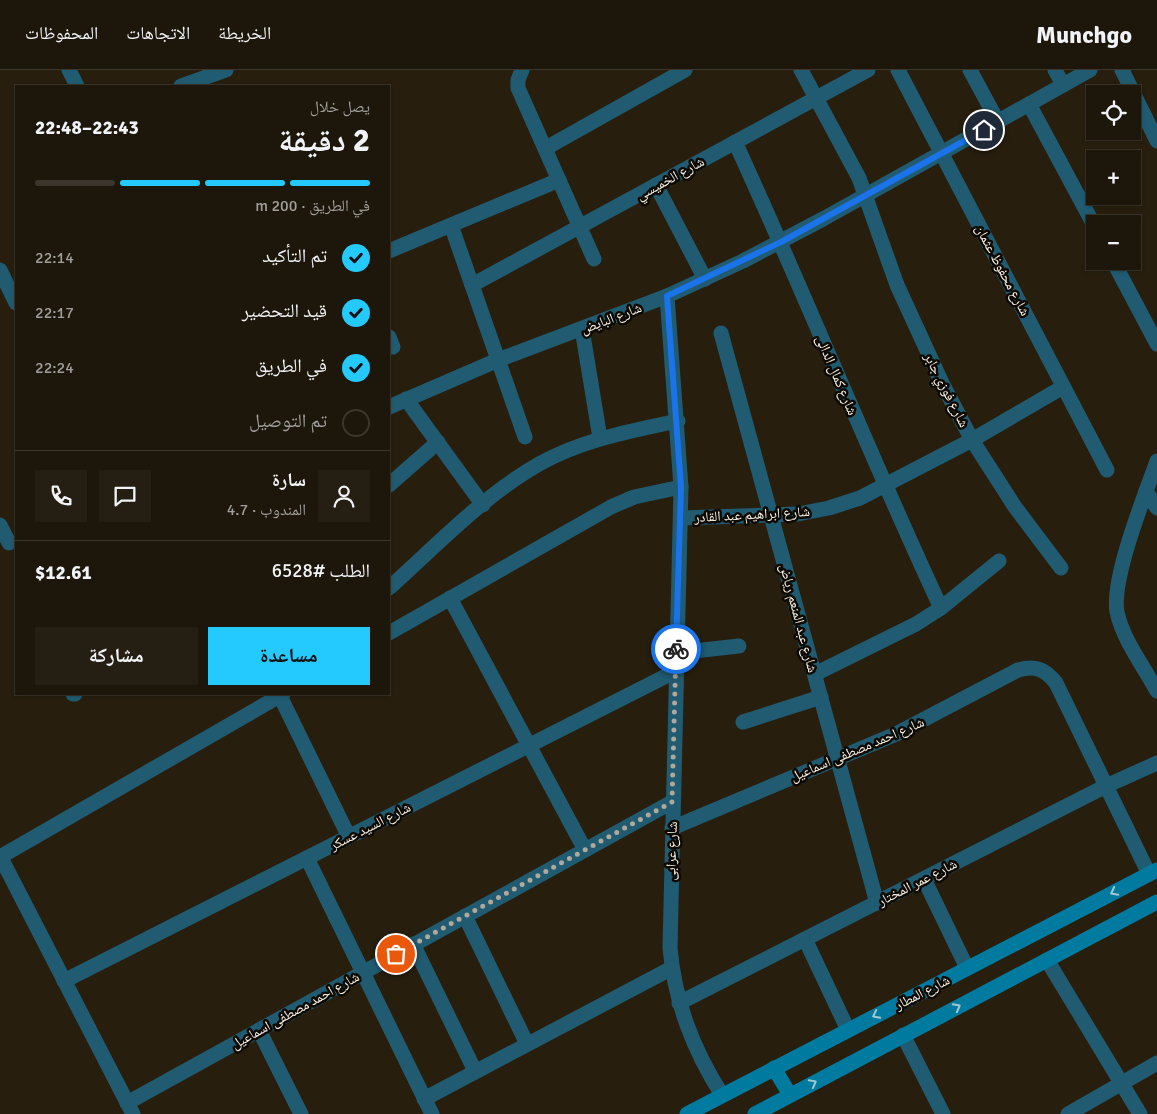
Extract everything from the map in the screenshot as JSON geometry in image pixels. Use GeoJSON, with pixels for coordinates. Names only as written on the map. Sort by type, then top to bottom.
{"type":"FeatureCollection","features":[{"type":"Feature","properties":{"kind":"street"},"geometry":{"type":"LineString","coordinates":[[69,70],[76,85]]}},
{"type":"Feature","properties":{"kind":"street"},"geometry":{"type":"LineString","coordinates":[[183,85],[226,70]]}},
{"type":"Feature","properties":{"kind":"street"},"geometry":{"type":"LineString","coordinates":[[522,70],[518,80],[518,88],[594,259]]}},
{"type":"Feature","properties":{"kind":"street","name":"شارع فوزي جابر"},"geometry":{"type":"LineString","coordinates":[[801,70],[851,161],[866,196],[906,307],[972,440],[1015,507],[1061,568]]}},
{"type":"Feature","properties":{"kind":"street","name":"شارع الخميسي"},"geometry":{"type":"LineString","coordinates":[[472,285],[868,70]]}},
{"type":"Feature","properties":{"kind":"street","name":"شارع محفوظ عثمان"},"geometry":{"type":"LineString","coordinates":[[898,70],[1107,470]]}},
{"type":"Feature","properties":{"kind":"street"},"geometry":{"type":"LineString","coordinates":[[970,70],[998,122]]}},
{"type":"Feature","properties":{"kind":"street"},"geometry":{"type":"LineString","coordinates":[[1055,70],[1063,85]]}},
{"type":"Feature","properties":{"kind":"street","name":"شارع البايض"},"geometry":{"type":"LineString","coordinates":[[390,407],[498,360],[667,296],[705,279],[781,242],[866,196],[1090,70]]}},
{"type":"Feature","properties":{"kind":"street"},"geometry":{"type":"LineString","coordinates":[[1122,70],[1157,141]]}},
{"type":"Feature","properties":{"kind":"street"},"geometry":{"type":"LineString","coordinates":[[546,148],[677,72]]}},
{"type":"Feature","properties":{"kind":"street"},"geometry":{"type":"LineString","coordinates":[[1030,104],[1089,215]]}},
{"type":"Feature","properties":{"kind":"street","name":"شارع كمال الدالى"},"geometry":{"type":"LineString","coordinates":[[735,142],[781,242],[884,486],[941,608]]}},
{"type":"Feature","properties":{"kind":"street"},"geometry":{"type":"LineString","coordinates":[[390,251],[559,180]]}},
{"type":"Feature","properties":{"kind":"street"},"geometry":{"type":"LineString","coordinates":[[656,185],[705,279]]}},
{"type":"Feature","properties":{"kind":"street"},"geometry":{"type":"LineString","coordinates":[[451,225],[525,437]]}},
{"type":"Feature","properties":{"kind":"street"},"geometry":{"type":"LineString","coordinates":[[0,270],[15,301]]}},
{"type":"Feature","properties":{"kind":"street"},"geometry":{"type":"LineString","coordinates":[[1118,270],[1157,344]]}},
{"type":"Feature","properties":{"kind":"street","name":"شارع عرابى"},"geometry":{"type":"LineString","coordinates":[[667,296],[678,421],[681,487],[669,928],[672,968],[678,1003],[704,1066],[722,1096]]}},
{"type":"Feature","properties":{"kind":"street"},"geometry":{"type":"LineString","coordinates":[[582,329],[600,438]]}},
{"type":"Feature","properties":{"kind":"street","name":"شارع عبد المنعم رياض"},"geometry":{"type":"LineString","coordinates":[[721,333],[877,902]]}},
{"type":"Feature","properties":{"kind":"street","name":"شارع ابراهيم عبد القادر"},"geometry":{"type":"LineString","coordinates":[[681,518],[771,516],[829,508],[860,498],[972,440],[1064,387]]}},
{"type":"Feature","properties":{"kind":"street"},"geometry":{"type":"LineString","coordinates":[[406,399],[483,505]]}},
{"type":"Feature","properties":{"kind":"street"},"geometry":{"type":"LineString","coordinates":[[390,587],[483,505],[516,479],[541,463],[600,438],[678,421]]}},
{"type":"Feature","properties":{"kind":"street"},"geometry":{"type":"LineString","coordinates":[[390,484],[438,442]]}},
{"type":"Feature","properties":{"kind":"street"},"geometry":{"type":"LineString","coordinates":[[1157,461],[1118,583],[1116,603],[1124,631],[1157,691]]}},
{"type":"Feature","properties":{"kind":"street"},"geometry":{"type":"LineString","coordinates":[[390,632],[611,506],[657,491],[681,487]]}},
{"type":"Feature","properties":{"kind":"street"},"geometry":{"type":"LineString","coordinates":[[1146,491],[1157,508]]}},
{"type":"Feature","properties":{"kind":"street"},"geometry":{"type":"LineString","coordinates":[[0,525],[8,543]]}},
{"type":"Feature","properties":{"kind":"street"},"geometry":{"type":"LineString","coordinates":[[815,674],[916,624],[941,608],[999,561]]}},
{"type":"Feature","properties":{"kind":"street"},"geometry":{"type":"LineString","coordinates":[[450,598],[585,850]]}},
{"type":"Feature","properties":{"kind":"street"},"geometry":{"type":"LineString","coordinates":[[676,653],[739,646]]}},
{"type":"Feature","properties":{"kind":"street","name":"شارع احمد مصطفى اسماعيل"},"geometry":{"type":"LineString","coordinates":[[672,828],[924,720],[1018,670],[1028,667],[1039,668],[1056,683],[1106,786]]}},
{"type":"Feature","properties":{"kind":"street","name":"شارع السيد عسكر"},"geometry":{"type":"LineString","coordinates":[[64,981],[676,671]]}},
{"type":"Feature","properties":{"kind":"street"},"geometry":{"type":"LineString","coordinates":[[130,1108],[0,857],[282,695],[349,837]]}},
{"type":"Feature","properties":{"kind":"street"},"geometry":{"type":"LineString","coordinates":[[742,722],[821,697]]}},
{"type":"Feature","properties":{"kind":"street","name":"شارع عمر المختار"},"geometry":{"type":"LineString","coordinates":[[678,1003],[1106,786],[1157,763]]}},
{"type":"Feature","properties":{"kind":"street"},"geometry":{"type":"LineString","coordinates":[[1106,786],[1153,872]]}},
{"type":"Feature","properties":{"kind":"street","name":"شارع احمد مصطفى اسماعيل"},"geometry":{"type":"LineString","coordinates":[[130,1108],[259,1030],[672,802]]}},
{"type":"Feature","properties":{"kind":"street"},"geometry":{"type":"LineString","coordinates":[[307,858],[432,1114]]}},
{"type":"Feature","properties":{"kind":"street","name":"شارع المطار"},"geometry":{"type":"LineString","coordinates":[[687,1114],[1153,872]]}},
{"type":"Feature","properties":{"kind":"street"},"geometry":{"type":"LineString","coordinates":[[924,879],[967,968]]}},
{"type":"Feature","properties":{"kind":"street"},"geometry":{"type":"LineString","coordinates":[[755,1114],[1157,902]]}},
{"type":"Feature","properties":{"kind":"street"},"geometry":{"type":"LineString","coordinates":[[465,916],[527,1044]]}},
{"type":"Feature","properties":{"kind":"street"},"geometry":{"type":"LineString","coordinates":[[805,939],[848,1030]]}},
{"type":"Feature","properties":{"kind":"street"},"geometry":{"type":"LineString","coordinates":[[413,944],[475,1071]]}},
{"type":"Feature","properties":{"kind":"street"},"geometry":{"type":"LineString","coordinates":[[1047,960],[1140,1114]]}},
{"type":"Feature","properties":{"kind":"street"},"geometry":{"type":"LineString","coordinates":[[424,1099],[672,968]]}},
{"type":"Feature","properties":{"kind":"street"},"geometry":{"type":"LineString","coordinates":[[259,1030],[301,1114]]}},
{"type":"Feature","properties":{"kind":"street"},"geometry":{"type":"LineString","coordinates":[[903,1036],[943,1114]]}},
{"type":"Feature","properties":{"kind":"street"},"geometry":{"type":"LineString","coordinates":[[1068,1114],[1121,1085],[1157,1062]]}},
{"type":"Feature","properties":{"kind":"street"},"geometry":{"type":"LineString","coordinates":[[774,1068],[790,1095]]}},
{"type":"Feature","properties":{"kind":"way so far"},"geometry":{"type":"LineString","coordinates":[[396,954],[672,802],[676,649]]}},
{"type":"Feature","properties":{"kind":"route"},"geometry":{"type":"LineString","coordinates":[[676,649],[681,487],[678,421],[667,296],[781,242],[984,130]]}}]}
